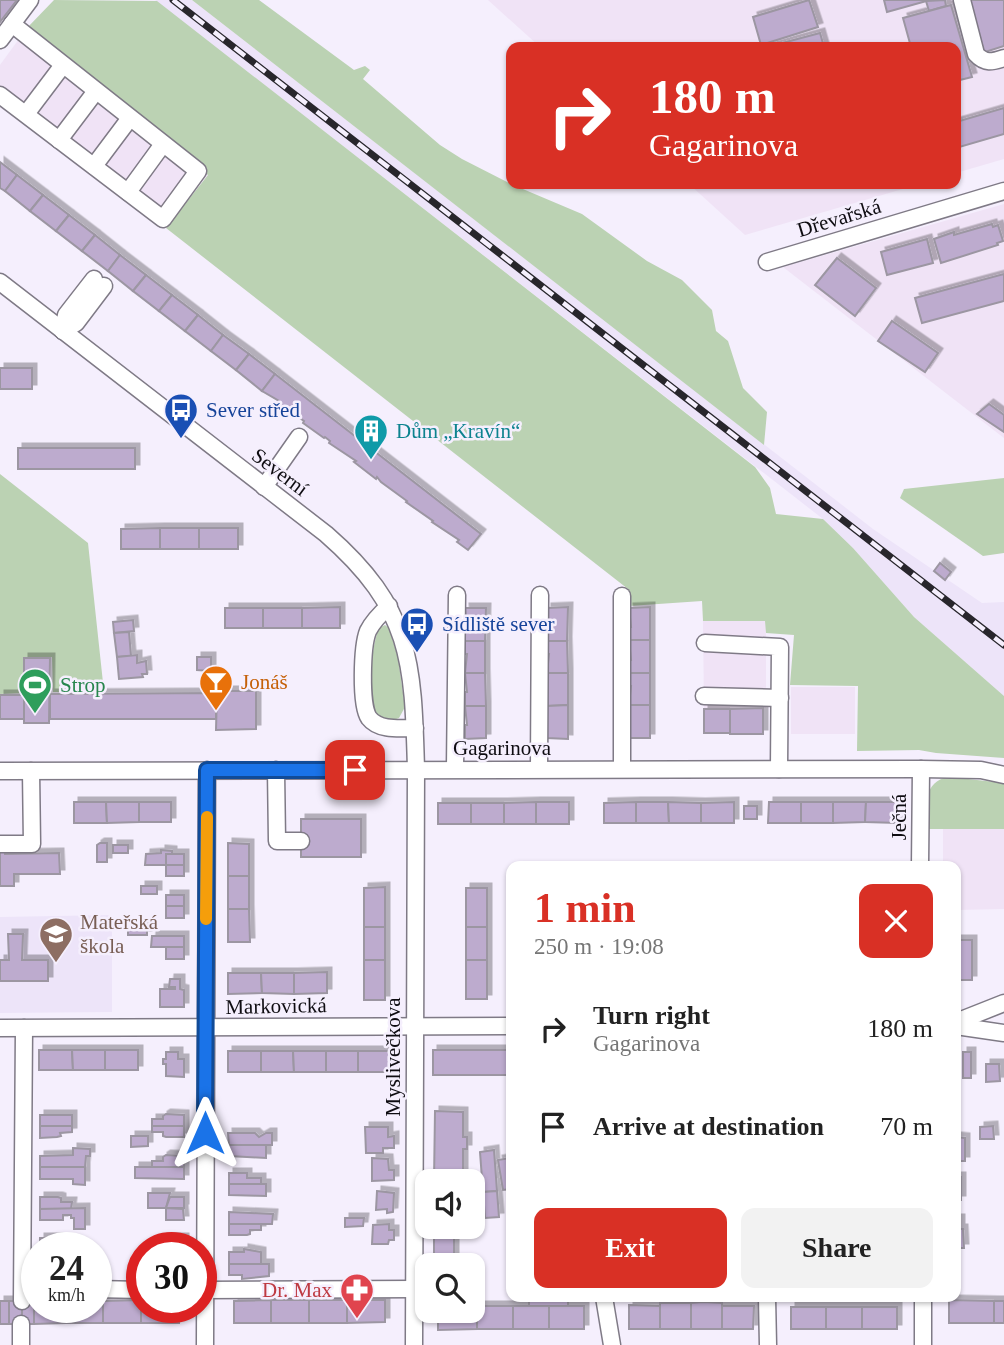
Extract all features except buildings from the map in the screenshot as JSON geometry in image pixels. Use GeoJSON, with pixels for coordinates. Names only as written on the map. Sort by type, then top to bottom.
{"type":"FeatureCollection","features":[{"type":"Feature","properties":{"kind":"street"},"geometry":{"type":"LineString","coordinates":[[0,40],[30,0]]}},
{"type":"Feature","properties":{"kind":"street"},"geometry":{"type":"LineString","coordinates":[[962,0],[976,54],[982,60],[990,62],[1004,58]]}},
{"type":"Feature","properties":{"kind":"street"},"geometry":{"type":"LineString","coordinates":[[0,95],[163,219],[198,171],[12,24]]}},
{"type":"Feature","properties":{"kind":"street"},"geometry":{"type":"LineString","coordinates":[[26,114],[63,65]]}},
{"type":"Feature","properties":{"kind":"street"},"geometry":{"type":"LineString","coordinates":[[59,140],[96,91]]}},
{"type":"Feature","properties":{"kind":"street"},"geometry":{"type":"LineString","coordinates":[[94,166],[130,118]]}},
{"type":"Feature","properties":{"kind":"street"},"geometry":{"type":"LineString","coordinates":[[128,192],[163,144]]}},
{"type":"Feature","properties":{"kind":"street","name":"Dřevařská"},"geometry":{"type":"LineString","coordinates":[[768,262],[1004,191]]}},
{"type":"Feature","properties":{"kind":"street","name":"Severní"},"geometry":{"type":"LineString","coordinates":[[0,282],[344,549],[369,577],[402,633],[408,656],[414,687],[416,769]]}},
{"type":"Feature","properties":{"kind":"street"},"geometry":{"type":"LineString","coordinates":[[63,331],[66,315],[99,283]]}},
{"type":"Feature","properties":{"kind":"street"},"geometry":{"type":"LineString","coordinates":[[264,487],[299,437]]}},
{"type":"Feature","properties":{"kind":"street"},"geometry":{"type":"LineString","coordinates":[[455,768],[457,595]]}},
{"type":"Feature","properties":{"kind":"street"},"geometry":{"type":"LineString","coordinates":[[539,769],[540,595]]}},
{"type":"Feature","properties":{"kind":"street"},"geometry":{"type":"LineString","coordinates":[[622,596],[622,769]]}},
{"type":"Feature","properties":{"kind":"street"},"geometry":{"type":"LineString","coordinates":[[388,606],[373,622],[367,636],[364,653],[364,704],[369,718],[382,727],[415,728]]}},
{"type":"Feature","properties":{"kind":"street"},"geometry":{"type":"LineString","coordinates":[[705,643],[780,647],[779,769]]}},
{"type":"Feature","properties":{"kind":"street"},"geometry":{"type":"LineString","coordinates":[[704,696],[780,698]]}},
{"type":"Feature","properties":{"kind":"street","name":"Myslivečkova"},"geometry":{"type":"LineString","coordinates":[[414,1345],[416,769]]}},
{"type":"Feature","properties":{"kind":"street","name":"Gagarinova"},"geometry":{"type":"LineString","coordinates":[[0,771],[921,769],[981,770],[1004,775]]}},
{"type":"Feature","properties":{"kind":"street","name":"Ječná"},"geometry":{"type":"LineString","coordinates":[[920,861],[921,769]]}},
{"type":"Feature","properties":{"kind":"street"},"geometry":{"type":"LineString","coordinates":[[203,1232],[207,770]]}},
{"type":"Feature","properties":{"kind":"street"},"geometry":{"type":"LineString","coordinates":[[276,770],[278,841],[301,841]]}},
{"type":"Feature","properties":{"kind":"street"},"geometry":{"type":"LineString","coordinates":[[0,844],[32,844],[31,771]]}},
{"type":"Feature","properties":{"kind":"street"},"geometry":{"type":"LineString","coordinates":[[961,1022],[1004,1003]]}},
{"type":"Feature","properties":{"kind":"street"},"geometry":{"type":"LineString","coordinates":[[961,1025],[1004,1033]]}},
{"type":"Feature","properties":{"kind":"street","name":"Markovická"},"geometry":{"type":"LineString","coordinates":[[0,1028],[506,1026]]}},
{"type":"Feature","properties":{"kind":"street"},"geometry":{"type":"LineString","coordinates":[[24,1028],[26,1232]]}},
{"type":"Feature","properties":{"kind":"street"},"geometry":{"type":"LineString","coordinates":[[217,1290],[414,1289]]}},
{"type":"Feature","properties":{"kind":"street"},"geometry":{"type":"LineString","coordinates":[[605,1302],[612,1345]]}},
{"type":"Feature","properties":{"kind":"street"},"geometry":{"type":"LineString","coordinates":[[767,1302],[768,1345]]}},
{"type":"Feature","properties":{"kind":"street"},"geometry":{"type":"LineString","coordinates":[[923,1302],[923,1345]]}},
{"type":"Feature","properties":{"kind":"street"},"geometry":{"type":"LineString","coordinates":[[204,1323],[205,1345]]}},
{"type":"Feature","properties":{"kind":"street"},"geometry":{"type":"LineString","coordinates":[[21,1324],[21,1345]]}},
{"type":"Feature","properties":{"kind":"shaded area"},"geometry":{"type":"Polygon","coordinates":[[[155,0],[192,0],[873,529],[982,603],[1004,602],[1004,696],[914,617],[853,548],[823,519],[155,0]]]}},
{"type":"Feature","properties":{"kind":"shaded area"},"geometry":{"type":"Polygon","coordinates":[[[488,0],[1004,0],[1004,159],[961,172],[961,42],[534,42],[488,0]]]}},
{"type":"Feature","properties":{"kind":"shaded area"},"geometry":{"type":"Polygon","coordinates":[[[27,28],[208,175],[166,228],[0,103],[0,65],[27,28]]]}},
{"type":"Feature","properties":{"kind":"shaded area"},"geometry":{"type":"Polygon","coordinates":[[[694,189],[903,189],[745,235],[694,189]]]}},
{"type":"Feature","properties":{"kind":"shaded area"},"geometry":{"type":"Polygon","coordinates":[[[1004,204],[1004,438],[783,267],[1004,204]]]}},
{"type":"Feature","properties":{"kind":"shaded area"},"geometry":{"type":"Polygon","coordinates":[[[703,621],[766,621],[766,708],[704,709],[703,621]]]}},
{"type":"Feature","properties":{"kind":"shaded area"},"geometry":{"type":"Polygon","coordinates":[[[791,687],[855,687],[855,734],[791,734],[791,687]]]}},
{"type":"Feature","properties":{"kind":"shaded area"},"geometry":{"type":"Polygon","coordinates":[[[943,829],[1004,829],[1004,909],[961,910],[961,861],[943,861],[943,829]]]}},
{"type":"Feature","properties":{"kind":"shaded area","name":"Mateřská škola"},"geometry":{"type":"Polygon","coordinates":[[[112,915],[112,1012],[0,1013],[0,917],[112,915]]]}},
{"type":"Feature","properties":{"kind":"green space"},"geometry":{"type":"Polygon","coordinates":[[[54,0],[157,1],[755,467],[770,488],[776,514],[823,519],[853,548],[914,617],[1004,696],[1004,758],[919,750],[857,751],[858,686],[790,685],[794,635],[766,633],[765,621],[703,621],[702,601],[629,606],[628,589],[166,228],[208,175],[27,28],[54,0]]]}},
{"type":"Feature","properties":{"kind":"green space"},"geometry":{"type":"Polygon","coordinates":[[[192,0],[259,0],[354,70],[365,66],[370,70],[363,79],[440,145],[506,181],[506,189],[523,189],[582,214],[647,261],[682,280],[712,310],[716,331],[728,341],[743,388],[767,412],[764,445],[192,0]]]}},
{"type":"Feature","properties":{"kind":"green space"},"geometry":{"type":"Polygon","coordinates":[[[0,474],[88,543],[104,692],[53,692],[52,657],[23,658],[24,693],[0,694],[0,474]]]}},
{"type":"Feature","properties":{"kind":"green space"},"geometry":{"type":"Polygon","coordinates":[[[1004,478],[1004,553],[983,556],[900,498],[904,489],[1004,478]]]}},
{"type":"Feature","properties":{"kind":"green space"},"geometry":{"type":"Polygon","coordinates":[[[385,625],[389,628],[398,658],[405,707],[399,718],[391,721],[376,715],[370,686],[374,646],[379,628],[385,625]]]}},
{"type":"Feature","properties":{"kind":"green space"},"geometry":{"type":"Polygon","coordinates":[[[944,778],[1004,783],[1004,829],[927,829],[929,792],[937,781],[944,778]]]}},
{"type":"Feature","properties":{"kind":"railway"},"geometry":{"type":"LineString","coordinates":[[173,0],[1004,645]]}},
{"type":"Feature","properties":{"kind":"slow traffic"},"geometry":{"type":"LineString","coordinates":[[206,919],[207,817]]}},
{"type":"Feature","properties":{"kind":"place","name":"Sever střed"},"geometry":{"type":"Point","coordinates":[181,440]}},
{"type":"Feature","properties":{"kind":"place","name":"Dům „Kravín“"},"geometry":{"type":"Point","coordinates":[371,461]}},
{"type":"Feature","properties":{"kind":"place","name":"Sídliště sever"},"geometry":{"type":"Point","coordinates":[417,654]}},
{"type":"Feature","properties":{"kind":"place","name":"Jonáš"},"geometry":{"type":"Point","coordinates":[216,712]}},
{"type":"Feature","properties":{"kind":"place","name":"Strop"},"geometry":{"type":"Point","coordinates":[35,715]}},
{"type":"Feature","properties":{"kind":"place","name":"Mateřská škola"},"geometry":{"type":"Point","coordinates":[56,964]}},
{"type":"Feature","properties":{"kind":"place","name":"Dr. Max"},"geometry":{"type":"Point","coordinates":[357,1320]}},
{"type":"Feature","properties":{"kind":"route"},"geometry":{"type":"LineString","coordinates":[[205,1133],[207,770],[355,770]]}}]}
